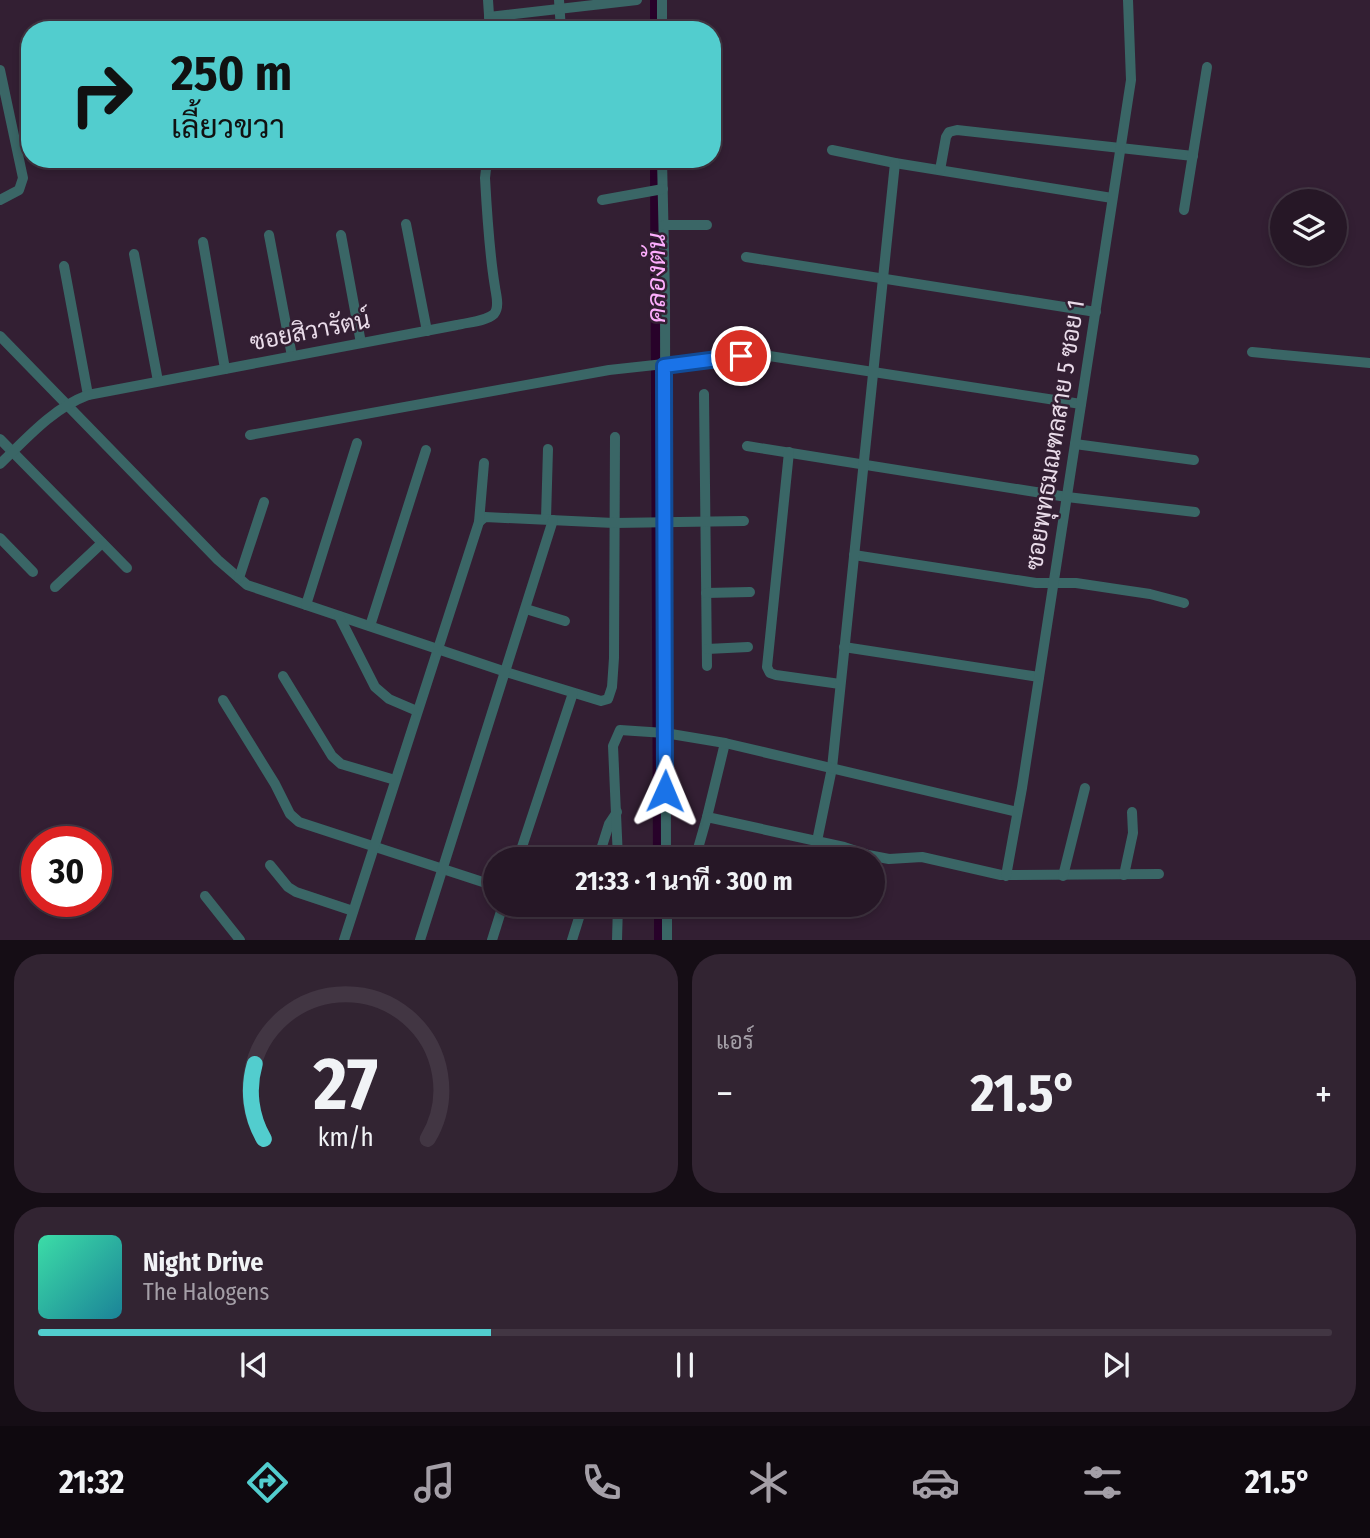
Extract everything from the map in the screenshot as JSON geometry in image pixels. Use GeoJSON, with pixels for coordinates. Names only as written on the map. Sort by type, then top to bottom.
{"type":"FeatureCollection","features":[{"type":"Feature","properties":{"kind":"street"},"geometry":{"type":"LineString","coordinates":[[488,0],[489,21]]}},
{"type":"Feature","properties":{"kind":"street"},"geometry":{"type":"LineString","coordinates":[[489,17],[559,4],[637,0]]}},
{"type":"Feature","properties":{"kind":"street"},"geometry":{"type":"LineString","coordinates":[[662,0],[662,21]]}},
{"type":"Feature","properties":{"kind":"street","name":"ซอยพุทธมณฑลสาย 5 ซอย 1"},"geometry":{"type":"LineString","coordinates":[[1006,876],[1131,80],[1128,0]]}},
{"type":"Feature","properties":{"kind":"street"},"geometry":{"type":"LineString","coordinates":[[1184,210],[1207,67]]}},
{"type":"Feature","properties":{"kind":"street"},"geometry":{"type":"LineString","coordinates":[[0,71],[23,178],[19,190],[0,201]]}},
{"type":"Feature","properties":{"kind":"street"},"geometry":{"type":"LineString","coordinates":[[940,170],[946,137],[957,130],[1193,156]]}},
{"type":"Feature","properties":{"kind":"street"},"geometry":{"type":"LineString","coordinates":[[832,150],[895,163],[1112,198]]}},
{"type":"Feature","properties":{"kind":"street"},"geometry":{"type":"LineString","coordinates":[[817,841],[832,768],[895,163]]}},
{"type":"Feature","properties":{"kind":"street","name":"ซอยสิวารัตน์"},"geometry":{"type":"LineString","coordinates":[[0,464],[68,404],[88,395],[427,331],[494,314],[497,308],[486,208],[487,168]]}},
{"type":"Feature","properties":{"kind":"street"},"geometry":{"type":"LineString","coordinates":[[661,168],[657,190],[664,225],[660,523],[666,847]]}},
{"type":"Feature","properties":{"kind":"street"},"geometry":{"type":"LineString","coordinates":[[603,200],[657,190]]}},
{"type":"Feature","properties":{"kind":"street"},"geometry":{"type":"LineString","coordinates":[[406,224],[427,331]]}},
{"type":"Feature","properties":{"kind":"street"},"geometry":{"type":"LineString","coordinates":[[664,225],[707,225]]}},
{"type":"Feature","properties":{"kind":"street"},"geometry":{"type":"LineString","coordinates":[[269,234],[292,356]]}},
{"type":"Feature","properties":{"kind":"street"},"geometry":{"type":"LineString","coordinates":[[341,235],[361,343]]}},
{"type":"Feature","properties":{"kind":"street"},"geometry":{"type":"LineString","coordinates":[[202,242],[225,369]]}},
{"type":"Feature","properties":{"kind":"street"},"geometry":{"type":"LineString","coordinates":[[134,254],[158,381]]}},
{"type":"Feature","properties":{"kind":"street"},"geometry":{"type":"LineString","coordinates":[[746,257],[1096,312]]}},
{"type":"Feature","properties":{"kind":"street"},"geometry":{"type":"LineString","coordinates":[[64,266],[88,395]]}},
{"type":"Feature","properties":{"kind":"street"},"geometry":{"type":"LineString","coordinates":[[0,336],[239,578],[260,590],[601,701],[608,699],[612,687],[614,657],[615,438]]}},
{"type":"Feature","properties":{"kind":"street"},"geometry":{"type":"LineString","coordinates":[[1252,352],[1370,363]]}},
{"type":"Feature","properties":{"kind":"street"},"geometry":{"type":"LineString","coordinates":[[250,435],[609,370],[756,354],[1081,404]]}},
{"type":"Feature","properties":{"kind":"street"},"geometry":{"type":"LineString","coordinates":[[704,394],[708,666]]}},
{"type":"Feature","properties":{"kind":"street"},"geometry":{"type":"LineString","coordinates":[[0,439],[127,568]]}},
{"type":"Feature","properties":{"kind":"street"},"geometry":{"type":"LineString","coordinates":[[306,604],[358,443]]}},
{"type":"Feature","properties":{"kind":"street"},"geometry":{"type":"LineString","coordinates":[[1075,444],[1194,460]]}},
{"type":"Feature","properties":{"kind":"street"},"geometry":{"type":"LineString","coordinates":[[747,446],[1067,497],[1195,512]]}},
{"type":"Feature","properties":{"kind":"street"},"geometry":{"type":"LineString","coordinates":[[420,940],[526,609],[550,519],[548,449]]}},
{"type":"Feature","properties":{"kind":"street"},"geometry":{"type":"LineString","coordinates":[[370,626],[426,450]]}},
{"type":"Feature","properties":{"kind":"street"},"geometry":{"type":"LineString","coordinates":[[789,452],[767,667],[769,673],[776,675],[840,684]]}},
{"type":"Feature","properties":{"kind":"street"},"geometry":{"type":"LineString","coordinates":[[344,940],[479,522],[484,463]]}},
{"type":"Feature","properties":{"kind":"street"},"geometry":{"type":"LineString","coordinates":[[239,578],[264,502]]}},
{"type":"Feature","properties":{"kind":"street"},"geometry":{"type":"LineString","coordinates":[[479,522],[485,517],[614,523],[744,521]]}},
{"type":"Feature","properties":{"kind":"street"},"geometry":{"type":"LineString","coordinates":[[0,538],[33,572]]}},
{"type":"Feature","properties":{"kind":"street"},"geometry":{"type":"LineString","coordinates":[[55,587],[102,543]]}},
{"type":"Feature","properties":{"kind":"street"},"geometry":{"type":"LineString","coordinates":[[854,555],[1036,583],[1076,583],[1150,594],[1184,603]]}},
{"type":"Feature","properties":{"kind":"street"},"geometry":{"type":"LineString","coordinates":[[706,593],[750,592]]}},
{"type":"Feature","properties":{"kind":"street"},"geometry":{"type":"LineString","coordinates":[[526,609],[565,621]]}},
{"type":"Feature","properties":{"kind":"street"},"geometry":{"type":"LineString","coordinates":[[339,616],[375,687],[389,699],[417,711]]}},
{"type":"Feature","properties":{"kind":"street"},"geometry":{"type":"LineString","coordinates":[[707,649],[748,647]]}},
{"type":"Feature","properties":{"kind":"street"},"geometry":{"type":"LineString","coordinates":[[844,647],[1039,677]]}},
{"type":"Feature","properties":{"kind":"street"},"geometry":{"type":"LineString","coordinates":[[284,676],[332,756],[341,764],[395,780]]}},
{"type":"Feature","properties":{"kind":"street"},"geometry":{"type":"LineString","coordinates":[[522,847],[573,693]]}},
{"type":"Feature","properties":{"kind":"street"},"geometry":{"type":"LineString","coordinates":[[223,700],[275,784],[290,814],[299,822],[483,882]]}},
{"type":"Feature","properties":{"kind":"street"},"geometry":{"type":"LineString","coordinates":[[618,847],[613,746],[615,736],[620,730],[642,730],[725,743],[1017,812]]}},
{"type":"Feature","properties":{"kind":"street"},"geometry":{"type":"LineString","coordinates":[[698,847],[725,743]]}},
{"type":"Feature","properties":{"kind":"street"},"geometry":{"type":"LineString","coordinates":[[1063,876],[1085,788]]}},
{"type":"Feature","properties":{"kind":"street"},"geometry":{"type":"LineString","coordinates":[[602,847],[609,824],[617,811]]}},
{"type":"Feature","properties":{"kind":"street"},"geometry":{"type":"LineString","coordinates":[[1124,875],[1133,833],[1132,812]]}},
{"type":"Feature","properties":{"kind":"street"},"geometry":{"type":"LineString","coordinates":[[707,817],[889,859],[922,857],[1006,876],[1159,874]]}},
{"type":"Feature","properties":{"kind":"street"},"geometry":{"type":"LineString","coordinates":[[270,865],[288,887],[296,892],[354,911]]}},
{"type":"Feature","properties":{"kind":"street"},"geometry":{"type":"LineString","coordinates":[[205,896],[240,940]]}},
{"type":"Feature","properties":{"kind":"street"},"geometry":{"type":"LineString","coordinates":[[492,940],[499,917]]}},
{"type":"Feature","properties":{"kind":"street"},"geometry":{"type":"LineString","coordinates":[[572,940],[579,917]]}},
{"type":"Feature","properties":{"kind":"street"},"geometry":{"type":"LineString","coordinates":[[617,940],[618,917]]}},
{"type":"Feature","properties":{"kind":"street"},"geometry":{"type":"LineString","coordinates":[[667,917],[667,940]]}},
{"type":"Feature","properties":{"kind":"waterway","name":"คลองตัน"},"geometry":{"type":"LineString","coordinates":[[656,0],[656,21]]}},
{"type":"Feature","properties":{"kind":"waterway","name":"คลองตัน"},"geometry":{"type":"LineString","coordinates":[[656,168],[659,847]]}},
{"type":"Feature","properties":{"kind":"waterway","name":"คลองตัน"},"geometry":{"type":"LineString","coordinates":[[660,917],[660,940]]}},
{"type":"Feature","properties":{"kind":"route"},"geometry":{"type":"LineString","coordinates":[[665,791],[664,366],[741,356]]}}]}
